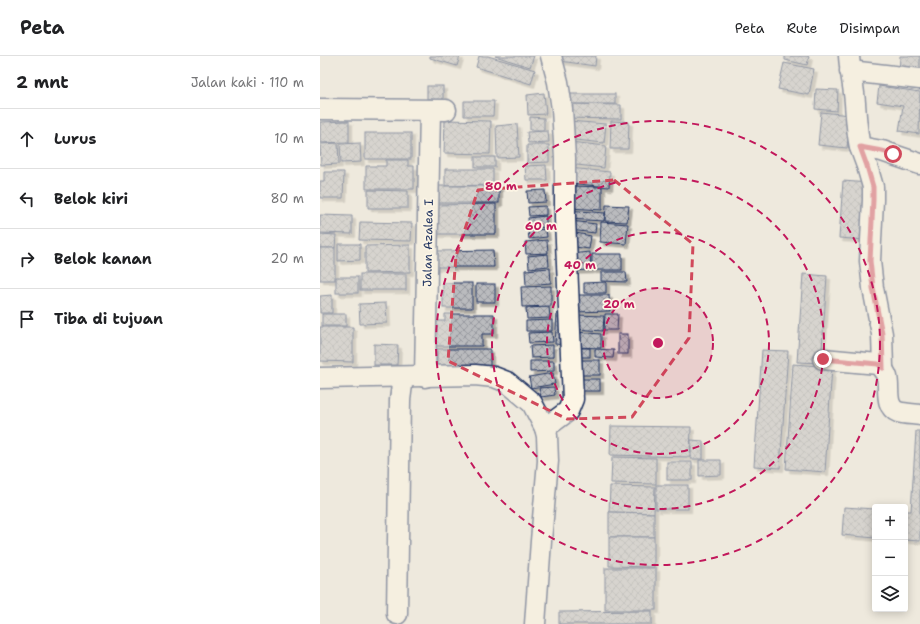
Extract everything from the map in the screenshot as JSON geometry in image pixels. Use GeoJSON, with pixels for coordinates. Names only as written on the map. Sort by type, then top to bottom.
{"type":"FeatureCollection","features":[{"type":"Feature","properties":{"kind":"street"},"geometry":{"type":"LineString","coordinates":[[545,428],[568,411],[573,398],[565,219],[565,158],[558,82],[550,56]]}},
{"type":"Feature","properties":{"kind":"street"},"geometry":{"type":"LineString","coordinates":[[920,79],[849,64],[855,102],[857,132],[860,147],[873,187],[870,261],[873,288],[882,334],[883,368],[887,377],[889,401],[891,406],[898,412],[920,415]]}},
{"type":"Feature","properties":{"kind":"street","name":"Jalan Azalea I"},"geometry":{"type":"LineString","coordinates":[[320,109],[438,110],[425,377]]}},
{"type":"Feature","properties":{"kind":"street"},"geometry":{"type":"LineString","coordinates":[[860,147],[882,151],[920,164]]}},
{"type":"Feature","properties":{"kind":"street"},"geometry":{"type":"LineString","coordinates":[[823,359],[878,364],[883,368]]}},
{"type":"Feature","properties":{"kind":"street"},"geometry":{"type":"LineString","coordinates":[[320,378],[475,375],[494,377],[507,382],[532,403],[545,428],[547,436],[548,461],[535,624]]}},
{"type":"Feature","properties":{"kind":"street"},"geometry":{"type":"LineString","coordinates":[[397,614],[400,400],[403,377]]}},
{"type":"Feature","properties":{"kind":"highlighted area"},"geometry":{"type":"Polygon","coordinates":[[[614,180],[693,244],[689,338],[632,417],[567,419],[448,361],[456,256],[478,190],[614,180]]]}},
{"type":"Feature","properties":{"kind":"building"},"geometry":{"type":"Polygon","coordinates":[[[430,56],[460,56],[457,66],[430,58],[430,56]]]}},
{"type":"Feature","properties":{"kind":"building"},"geometry":{"type":"Polygon","coordinates":[[[479,56],[488,56],[535,70],[531,84],[476,67],[479,56]]]}},
{"type":"Feature","properties":{"kind":"building"},"geometry":{"type":"Polygon","coordinates":[[[495,56],[534,56],[530,67],[495,56]]]}},
{"type":"Feature","properties":{"kind":"building"},"geometry":{"type":"Polygon","coordinates":[[[554,56],[596,56],[595,66],[553,60],[554,56]]]}},
{"type":"Feature","properties":{"kind":"building"},"geometry":{"type":"Polygon","coordinates":[[[785,56],[809,56],[807,65],[785,60],[785,56]]]}},
{"type":"Feature","properties":{"kind":"building"},"geometry":{"type":"Polygon","coordinates":[[[900,56],[920,56],[920,77],[899,76],[900,56]]]}},
{"type":"Feature","properties":{"kind":"building"},"geometry":{"type":"Polygon","coordinates":[[[784,63],[814,69],[809,95],[778,89],[784,63]]]}},
{"type":"Feature","properties":{"kind":"building"},"geometry":{"type":"Polygon","coordinates":[[[427,86],[443,86],[443,104],[427,104],[427,86]]]}},
{"type":"Feature","properties":{"kind":"building"},"geometry":{"type":"Polygon","coordinates":[[[879,86],[920,92],[919,134],[899,131],[903,106],[877,102],[879,86]]]}},
{"type":"Feature","properties":{"kind":"building"},"geometry":{"type":"Polygon","coordinates":[[[816,89],[838,90],[837,111],[815,109],[816,89]]]}},
{"type":"Feature","properties":{"kind":"building"},"geometry":{"type":"Polygon","coordinates":[[[544,93],[546,114],[528,115],[527,95],[544,93]]]}},
{"type":"Feature","properties":{"kind":"building"},"geometry":{"type":"Polygon","coordinates":[[[565,94],[615,94],[615,104],[565,104],[565,94]]]}},
{"type":"Feature","properties":{"kind":"building"},"geometry":{"type":"Polygon","coordinates":[[[464,101],[494,101],[493,116],[464,116],[464,101]]]}},
{"type":"Feature","properties":{"kind":"building"},"geometry":{"type":"Polygon","coordinates":[[[564,104],[621,105],[621,119],[564,118],[564,104]]]}},
{"type":"Feature","properties":{"kind":"building"},"geometry":{"type":"Polygon","coordinates":[[[821,112],[850,115],[847,148],[818,145],[821,112]]]}},
{"type":"Feature","properties":{"kind":"building"},"geometry":{"type":"Polygon","coordinates":[[[530,117],[544,118],[544,130],[530,130],[530,117]]]}},
{"type":"Feature","properties":{"kind":"building"},"geometry":{"type":"Polygon","coordinates":[[[445,120],[491,121],[490,154],[444,153],[445,120]]]}},
{"type":"Feature","properties":{"kind":"building"},"geometry":{"type":"Polygon","coordinates":[[[349,121],[349,142],[320,143],[320,122],[349,121]]]}},
{"type":"Feature","properties":{"kind":"building"},"geometry":{"type":"Polygon","coordinates":[[[568,121],[606,124],[604,143],[566,139],[568,121]]]}},
{"type":"Feature","properties":{"kind":"building"},"geometry":{"type":"Polygon","coordinates":[[[611,121],[629,122],[628,149],[610,149],[611,121]]]}},
{"type":"Feature","properties":{"kind":"building"},"geometry":{"type":"Polygon","coordinates":[[[517,124],[519,157],[497,158],[496,126],[517,124]]]}},
{"type":"Feature","properties":{"kind":"building"},"geometry":{"type":"Polygon","coordinates":[[[548,131],[549,142],[528,143],[527,132],[548,131]]]}},
{"type":"Feature","properties":{"kind":"building"},"geometry":{"type":"Polygon","coordinates":[[[365,133],[411,133],[411,159],[365,159],[365,133]]]}},
{"type":"Feature","properties":{"kind":"building"},"geometry":{"type":"Polygon","coordinates":[[[570,142],[606,146],[604,168],[568,164],[570,142]]]}},
{"type":"Feature","properties":{"kind":"building"},"geometry":{"type":"Polygon","coordinates":[[[338,143],[339,164],[321,165],[320,144],[338,143]]]}},
{"type":"Feature","properties":{"kind":"building"},"geometry":{"type":"Polygon","coordinates":[[[360,143],[361,162],[341,163],[340,144],[360,143]]]}},
{"type":"Feature","properties":{"kind":"building"},"geometry":{"type":"Polygon","coordinates":[[[527,145],[549,145],[549,162],[527,163],[527,145]]]}},
{"type":"Feature","properties":{"kind":"building"},"geometry":{"type":"Polygon","coordinates":[[[475,157],[495,157],[495,167],[475,167],[475,157]]]}},
{"type":"Feature","properties":{"kind":"building"},"geometry":{"type":"Polygon","coordinates":[[[386,160],[408,160],[408,166],[414,166],[414,189],[366,189],[366,166],[386,166],[386,160]]]}},
{"type":"Feature","properties":{"kind":"building"},"geometry":{"type":"Polygon","coordinates":[[[546,165],[547,180],[526,180],[525,166],[546,165]]]}},
{"type":"Feature","properties":{"kind":"building"},"geometry":{"type":"Polygon","coordinates":[[[569,168],[610,172],[609,187],[568,183],[569,168]]]}},
{"type":"Feature","properties":{"kind":"building"},"geometry":{"type":"Polygon","coordinates":[[[445,169],[493,169],[493,185],[445,186],[445,169]]]}},
{"type":"Feature","properties":{"kind":"building"},"geometry":{"type":"Polygon","coordinates":[[[324,172],[344,172],[343,198],[320,198],[320,181],[324,181],[324,172]]]}},
{"type":"Feature","properties":{"kind":"building"},"geometry":{"type":"Polygon","coordinates":[[[843,181],[869,183],[865,240],[839,238],[843,181]]]}},
{"type":"Feature","properties":{"kind":"building"},"geometry":{"type":"Polygon","coordinates":[[[437,186],[499,186],[499,203],[437,203],[437,186]]]}},
{"type":"Feature","properties":{"kind":"building"},"geometry":{"type":"Polygon","coordinates":[[[571,186],[602,187],[602,210],[570,208],[571,186]]]}},
{"type":"Feature","properties":{"kind":"building"},"geometry":{"type":"Polygon","coordinates":[[[368,190],[408,191],[408,208],[368,208],[368,190]]]}},
{"type":"Feature","properties":{"kind":"building"},"geometry":{"type":"Polygon","coordinates":[[[545,190],[546,202],[528,203],[527,191],[545,190]]]}},
{"type":"Feature","properties":{"kind":"building"},"geometry":{"type":"Polygon","coordinates":[[[496,204],[496,234],[434,234],[434,205],[496,204]]]}},
{"type":"Feature","properties":{"kind":"building"},"geometry":{"type":"Polygon","coordinates":[[[606,205],[629,206],[627,222],[605,221],[606,205]]]}},
{"type":"Feature","properties":{"kind":"building"},"geometry":{"type":"Polygon","coordinates":[[[546,206],[546,215],[529,216],[528,207],[546,206]]]}},
{"type":"Feature","properties":{"kind":"building"},"geometry":{"type":"Polygon","coordinates":[[[567,210],[605,213],[604,221],[567,219],[567,210]]]}},
{"type":"Feature","properties":{"kind":"building"},"geometry":{"type":"Polygon","coordinates":[[[320,215],[352,216],[352,234],[320,233],[320,215]]]}},
{"type":"Feature","properties":{"kind":"building"},"geometry":{"type":"Polygon","coordinates":[[[546,216],[546,227],[529,229],[528,218],[546,216]]]}},
{"type":"Feature","properties":{"kind":"building"},"geometry":{"type":"Polygon","coordinates":[[[571,221],[596,224],[595,233],[570,230],[571,221]]]}},
{"type":"Feature","properties":{"kind":"building"},"geometry":{"type":"Polygon","coordinates":[[[360,222],[412,223],[411,241],[359,240],[360,222]]]}},
{"type":"Feature","properties":{"kind":"building"},"geometry":{"type":"Polygon","coordinates":[[[601,222],[628,224],[626,244],[600,242],[601,222]]]}},
{"type":"Feature","properties":{"kind":"building"},"geometry":{"type":"Polygon","coordinates":[[[546,229],[547,237],[529,239],[528,231],[546,229]]]}},
{"type":"Feature","properties":{"kind":"building"},"geometry":{"type":"Polygon","coordinates":[[[571,232],[591,236],[589,249],[569,246],[571,232]]]}},
{"type":"Feature","properties":{"kind":"building"},"geometry":{"type":"Polygon","coordinates":[[[320,234],[336,235],[335,248],[320,248],[320,234]]]}},
{"type":"Feature","properties":{"kind":"building"},"geometry":{"type":"Polygon","coordinates":[[[547,240],[548,253],[526,254],[525,242],[547,240]]]}},
{"type":"Feature","properties":{"kind":"building"},"geometry":{"type":"Polygon","coordinates":[[[338,244],[360,244],[360,260],[338,261],[338,244]]]}},
{"type":"Feature","properties":{"kind":"building"},"geometry":{"type":"Polygon","coordinates":[[[410,245],[410,272],[365,273],[365,246],[410,245]]]}},
{"type":"Feature","properties":{"kind":"building"},"geometry":{"type":"Polygon","coordinates":[[[320,248],[335,248],[335,280],[320,280],[320,248]]]}},
{"type":"Feature","properties":{"kind":"building"},"geometry":{"type":"Polygon","coordinates":[[[493,250],[494,267],[435,267],[435,251],[493,250]]]}},
{"type":"Feature","properties":{"kind":"building"},"geometry":{"type":"Polygon","coordinates":[[[590,252],[591,270],[569,271],[568,254],[590,252]]]}},
{"type":"Feature","properties":{"kind":"building"},"geometry":{"type":"Polygon","coordinates":[[[548,254],[549,266],[529,268],[528,256],[548,254]]]}},
{"type":"Feature","properties":{"kind":"building"},"geometry":{"type":"Polygon","coordinates":[[[592,254],[622,254],[622,270],[592,270],[592,254]]]}},
{"type":"Feature","properties":{"kind":"building"},"geometry":{"type":"Polygon","coordinates":[[[550,268],[551,283],[526,285],[525,270],[550,268]]]}},
{"type":"Feature","properties":{"kind":"building"},"geometry":{"type":"Polygon","coordinates":[[[601,272],[626,272],[627,282],[601,281],[601,272]]]}},
{"type":"Feature","properties":{"kind":"building"},"geometry":{"type":"Polygon","coordinates":[[[360,274],[406,274],[406,290],[360,290],[360,274]]]}},
{"type":"Feature","properties":{"kind":"building"},"geometry":{"type":"Polygon","coordinates":[[[803,274],[827,276],[821,363],[797,362],[803,274]]]}},
{"type":"Feature","properties":{"kind":"building"},"geometry":{"type":"Polygon","coordinates":[[[336,277],[358,277],[358,293],[336,293],[336,277]]]}},
{"type":"Feature","properties":{"kind":"building"},"geometry":{"type":"Polygon","coordinates":[[[606,282],[606,293],[584,293],[584,283],[606,282]]]}},
{"type":"Feature","properties":{"kind":"building"},"geometry":{"type":"Polygon","coordinates":[[[443,283],[472,283],[472,308],[443,308],[443,283]]]}},
{"type":"Feature","properties":{"kind":"building"},"geometry":{"type":"Polygon","coordinates":[[[476,284],[495,284],[495,302],[476,302],[476,284]]]}},
{"type":"Feature","properties":{"kind":"building"},"geometry":{"type":"Polygon","coordinates":[[[551,286],[551,306],[522,307],[521,287],[551,286]]]}},
{"type":"Feature","properties":{"kind":"building"},"geometry":{"type":"Polygon","coordinates":[[[332,295],[332,313],[320,313],[320,296],[332,295]]]}},
{"type":"Feature","properties":{"kind":"building"},"geometry":{"type":"Polygon","coordinates":[[[574,295],[609,295],[610,311],[574,312],[574,295]]]}},
{"type":"Feature","properties":{"kind":"building"},"geometry":{"type":"Polygon","coordinates":[[[386,303],[387,323],[360,324],[359,304],[386,303]]]}},
{"type":"Feature","properties":{"kind":"building"},"geometry":{"type":"Polygon","coordinates":[[[549,307],[550,318],[527,319],[526,308],[549,307]]]}},
{"type":"Feature","properties":{"kind":"building"},"geometry":{"type":"Polygon","coordinates":[[[557,313],[567,314],[566,345],[555,344],[557,313]]]}},
{"type":"Feature","properties":{"kind":"building"},"geometry":{"type":"Polygon","coordinates":[[[322,314],[346,314],[346,326],[322,326],[322,314]]]}},
{"type":"Feature","properties":{"kind":"building"},"geometry":{"type":"Polygon","coordinates":[[[445,314],[494,314],[494,334],[482,334],[482,346],[432,346],[432,321],[445,321],[445,314]]]}},
{"type":"Feature","properties":{"kind":"building"},"geometry":{"type":"Polygon","coordinates":[[[605,314],[618,314],[617,330],[604,330],[605,314]]]}},
{"type":"Feature","properties":{"kind":"building"},"geometry":{"type":"Polygon","coordinates":[[[576,315],[604,316],[603,331],[575,329],[576,315]]]}},
{"type":"Feature","properties":{"kind":"building"},"geometry":{"type":"Polygon","coordinates":[[[552,320],[552,331],[526,331],[526,321],[552,320]]]}},
{"type":"Feature","properties":{"kind":"building"},"geometry":{"type":"Polygon","coordinates":[[[320,327],[353,327],[353,362],[320,361],[320,327]]]}},
{"type":"Feature","properties":{"kind":"building"},"geometry":{"type":"Polygon","coordinates":[[[552,332],[553,342],[529,343],[528,333],[552,332]]]}},
{"type":"Feature","properties":{"kind":"building"},"geometry":{"type":"Polygon","coordinates":[[[575,332],[601,334],[601,348],[575,347],[575,332]]]}},
{"type":"Feature","properties":{"kind":"building"},"geometry":{"type":"Polygon","coordinates":[[[618,334],[628,334],[628,354],[618,354],[618,334]]]}},
{"type":"Feature","properties":{"kind":"building"},"geometry":{"type":"Polygon","coordinates":[[[374,344],[398,345],[397,365],[374,365],[374,344]]]}},
{"type":"Feature","properties":{"kind":"building"},"geometry":{"type":"Polygon","coordinates":[[[553,345],[553,357],[531,358],[530,346],[553,345]]]}},
{"type":"Feature","properties":{"kind":"building"},"geometry":{"type":"Polygon","coordinates":[[[573,348],[590,348],[590,357],[573,357],[573,348]]]}},
{"type":"Feature","properties":{"kind":"building"},"geometry":{"type":"Polygon","coordinates":[[[437,349],[490,349],[490,372],[437,372],[437,349]]]}},
{"type":"Feature","properties":{"kind":"building"},"geometry":{"type":"Polygon","coordinates":[[[595,349],[614,350],[613,358],[595,357],[595,349]]]}},
{"type":"Feature","properties":{"kind":"building"},"geometry":{"type":"Polygon","coordinates":[[[762,350],[788,351],[780,468],[754,466],[762,350]]]}},
{"type":"Feature","properties":{"kind":"building"},"geometry":{"type":"Polygon","coordinates":[[[575,360],[600,360],[600,375],[575,375],[575,360]]]}},
{"type":"Feature","properties":{"kind":"building"},"geometry":{"type":"Polygon","coordinates":[[[530,361],[554,361],[554,371],[530,372],[530,361]]]}},
{"type":"Feature","properties":{"kind":"building"},"geometry":{"type":"Polygon","coordinates":[[[793,364],[832,367],[825,472],[786,469],[793,364]]]}},
{"type":"Feature","properties":{"kind":"building"},"geometry":{"type":"Polygon","coordinates":[[[553,373],[555,384],[531,388],[529,377],[553,373]]]}},
{"type":"Feature","properties":{"kind":"building"},"geometry":{"type":"Polygon","coordinates":[[[577,379],[600,379],[600,391],[577,391],[577,379]]]}},
{"type":"Feature","properties":{"kind":"building"},"geometry":{"type":"Polygon","coordinates":[[[554,387],[555,395],[541,397],[539,388],[554,387]]]}},
{"type":"Feature","properties":{"kind":"building"},"geometry":{"type":"Polygon","coordinates":[[[611,426],[691,427],[690,457],[610,455],[611,426]]]}},
{"type":"Feature","properties":{"kind":"building"},"geometry":{"type":"Polygon","coordinates":[[[916,431],[920,431],[920,541],[908,540],[908,511],[911,511],[916,431]]]}},
{"type":"Feature","properties":{"kind":"building"},"geometry":{"type":"Polygon","coordinates":[[[691,440],[703,441],[703,459],[691,459],[691,440]]]}},
{"type":"Feature","properties":{"kind":"building"},"geometry":{"type":"Polygon","coordinates":[[[612,457],[656,458],[656,484],[611,483],[612,457]]]}},
{"type":"Feature","properties":{"kind":"building"},"geometry":{"type":"Polygon","coordinates":[[[699,460],[721,460],[721,475],[699,476],[699,460]]]}},
{"type":"Feature","properties":{"kind":"building"},"geometry":{"type":"Polygon","coordinates":[[[667,462],[692,462],[692,480],[667,480],[667,462]]]}},
{"type":"Feature","properties":{"kind":"building"},"geometry":{"type":"Polygon","coordinates":[[[656,485],[688,485],[688,509],[656,509],[656,485]]]}},
{"type":"Feature","properties":{"kind":"building"},"geometry":{"type":"Polygon","coordinates":[[[610,486],[655,487],[654,513],[609,512],[610,486]]]}},
{"type":"Feature","properties":{"kind":"building"},"geometry":{"type":"Polygon","coordinates":[[[844,507],[872,509],[872,538],[842,535],[844,507]]]}},
{"type":"Feature","properties":{"kind":"building"},"geometry":{"type":"Polygon","coordinates":[[[609,512],[654,513],[654,537],[609,537],[609,512]]]}},
{"type":"Feature","properties":{"kind":"building"},"geometry":{"type":"Polygon","coordinates":[[[609,537],[654,537],[654,567],[609,566],[609,537]]]}},
{"type":"Feature","properties":{"kind":"building"},"geometry":{"type":"Polygon","coordinates":[[[605,568],[656,568],[656,610],[605,610],[605,568]]]}},
{"type":"Feature","properties":{"kind":"building"},"geometry":{"type":"Polygon","coordinates":[[[652,611],[652,624],[559,624],[559,612],[652,611]]]}},
{"type":"Feature","properties":{"kind":"route"},"geometry":{"type":"LineString","coordinates":[[823,359],[878,364],[883,368],[882,334],[873,288],[870,261],[873,187],[860,147],[893,154]]}}]}
